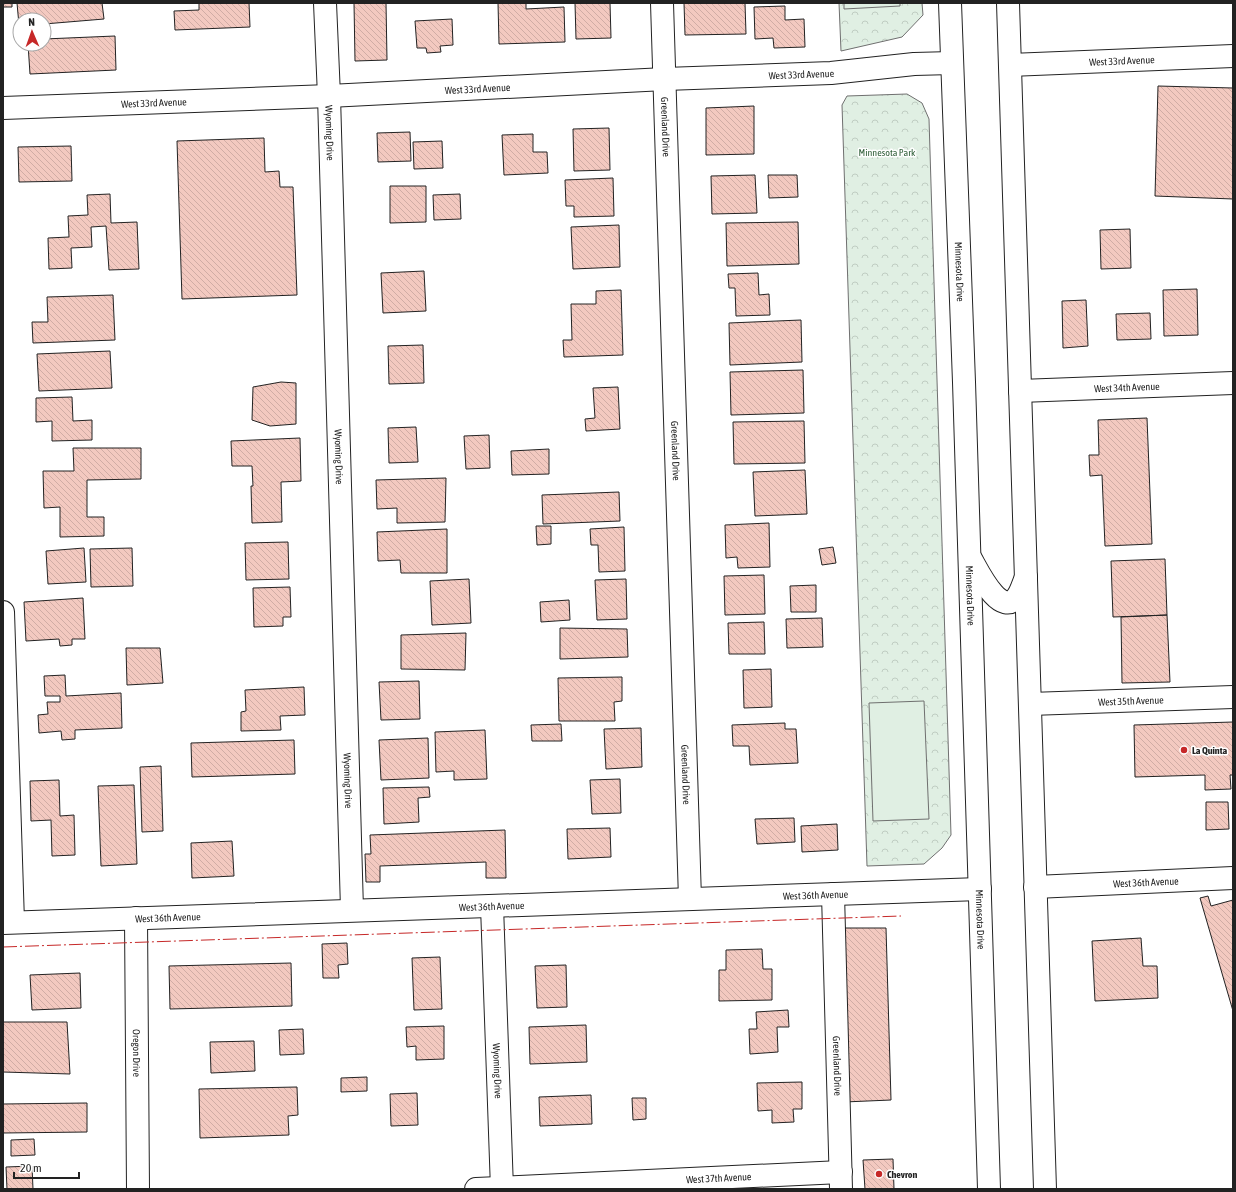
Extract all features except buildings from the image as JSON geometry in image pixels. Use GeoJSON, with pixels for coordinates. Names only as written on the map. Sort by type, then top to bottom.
{"type":"FeatureCollection","features":[{"type":"Feature","properties":{"kind":"street","name":"Wyoming Drive"},"geometry":{"type":"LineString","coordinates":[[325,3],[329,96],[352,910]]}},
{"type":"Feature","properties":{"kind":"street","name":"Greenland Drive"},"geometry":{"type":"LineString","coordinates":[[662,3],[690,899]]}},
{"type":"Feature","properties":{"kind":"street","name":"Minnesota Drive"},"geometry":{"type":"LineString","coordinates":[[950,3],[970,557],[989,1189]]}},
{"type":"Feature","properties":{"kind":"street"},"geometry":{"type":"LineString","coordinates":[[1008,3],[1045,1189]]}},
{"type":"Feature","properties":{"kind":"street","name":"West 33rd Avenue"},"geometry":{"type":"LineString","coordinates":[[1010,65],[1233,56]]}},
{"type":"Feature","properties":{"kind":"street","name":"West 33rd Avenue"},"geometry":{"type":"LineString","coordinates":[[3,108],[329,96],[831,73],[914,64],[952,62]]}},
{"type":"Feature","properties":{"kind":"street","name":"West 34th Avenue"},"geometry":{"type":"LineString","coordinates":[[1020,391],[1233,383]]}},
{"type":"Feature","properties":{"kind":"street"},"geometry":{"type":"LineString","coordinates":[[970,557],[990,591],[999,600],[1011,602],[1016,599],[1026,577]]}},
{"type":"Feature","properties":{"kind":"street"},"geometry":{"type":"LineString","coordinates":[[3,612],[8,922]]}},
{"type":"Feature","properties":{"kind":"street","name":"West 35th Avenue"},"geometry":{"type":"LineString","coordinates":[[1030,704],[1233,697]]}},
{"type":"Feature","properties":{"kind":"street","name":"West 36th Avenue"},"geometry":{"type":"LineString","coordinates":[[1035,887],[1233,878]]}},
{"type":"Feature","properties":{"kind":"street","name":"West 36th Avenue"},"geometry":{"type":"LineString","coordinates":[[8,922],[980,889]]}},
{"type":"Feature","properties":{"kind":"street","name":"Greenland Drive"},"geometry":{"type":"LineString","coordinates":[[833,894],[841,1180]]}},
{"type":"Feature","properties":{"kind":"street","name":"Wyoming Drive"},"geometry":{"type":"LineString","coordinates":[[492,906],[502,1189]]}},
{"type":"Feature","properties":{"kind":"street","name":"Oregon Drive"},"geometry":{"type":"LineString","coordinates":[[136,918],[138,1189]]}},
{"type":"Feature","properties":{"kind":"street","name":"West 37th Avenue"},"geometry":{"type":"LineString","coordinates":[[476,1189],[841,1180]]}},
{"type":"Feature","properties":{"kind":"green space"},"geometry":{"type":"Polygon","coordinates":[[[839,3],[922,3],[923,15],[902,37],[841,51],[839,3]]]}},
{"type":"Feature","properties":{"kind":"green space"},"geometry":{"type":"Polygon","coordinates":[[[844,3],[900,3],[900,6],[844,9],[844,3]]]}},
{"type":"Feature","properties":{"kind":"green space","name":"Minnesota Park"},"geometry":{"type":"Polygon","coordinates":[[[907,94],[922,103],[929,119],[951,835],[942,848],[924,864],[867,866],[842,105],[847,96],[907,94]]]}},
{"type":"Feature","properties":{"kind":"green space"},"geometry":{"type":"Polygon","coordinates":[[[924,701],[929,819],[873,821],[869,703],[924,701]]]}},
{"type":"Feature","properties":{"kind":"power"},"geometry":{"type":"LineString","coordinates":[[3,947],[901,916]]}},
{"type":"Feature","properties":{"kind":"place","name":"La Quinta"},"geometry":{"type":"Point","coordinates":[1184,750]}},
{"type":"Feature","properties":{"kind":"place","name":"Chevron"},"geometry":{"type":"Point","coordinates":[879,1174]}}]}
